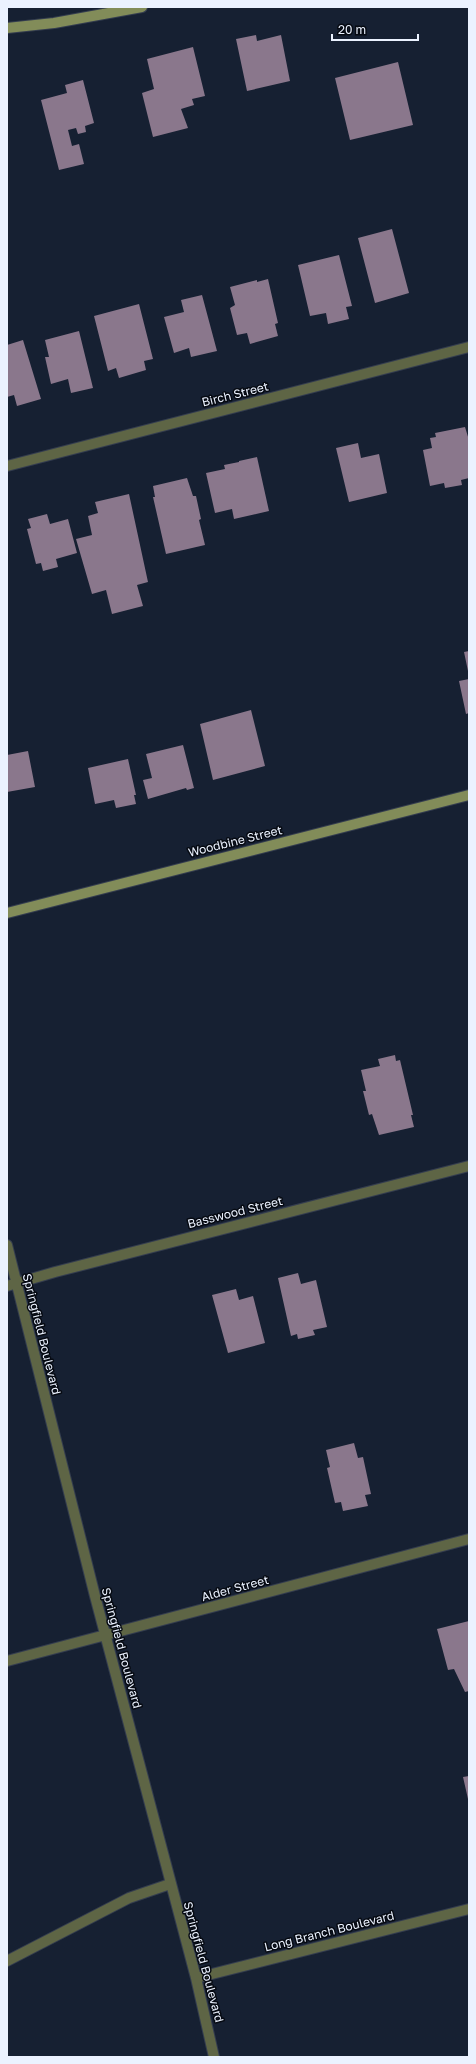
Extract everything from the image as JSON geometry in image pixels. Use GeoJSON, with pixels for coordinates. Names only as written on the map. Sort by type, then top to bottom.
{"type":"FeatureCollection","features":[{"type":"Feature","properties":{"kind":"street"},"geometry":{"type":"LineString","coordinates":[[7,28],[54,23],[142,7]]}},
{"type":"Feature","properties":{"kind":"street","name":"Birch Street"},"geometry":{"type":"LineString","coordinates":[[7,466],[469,347]]}},
{"type":"Feature","properties":{"kind":"street","name":"Woodbine Street"},"geometry":{"type":"LineString","coordinates":[[7,913],[469,795]]}},
{"type":"Feature","properties":{"kind":"street","name":"Basswood Street"},"geometry":{"type":"LineString","coordinates":[[12,1284],[469,1166]]}},
{"type":"Feature","properties":{"kind":"street","name":"Springfield Boulevard"},"geometry":{"type":"LineString","coordinates":[[7,1245],[12,1284],[196,1978],[214,2057]]}},
{"type":"Feature","properties":{"kind":"street","name":"Alder Street"},"geometry":{"type":"LineString","coordinates":[[7,1661],[469,1540]]}},
{"type":"Feature","properties":{"kind":"street"},"geometry":{"type":"LineString","coordinates":[[7,1961],[128,1898],[170,1884]]}},
{"type":"Feature","properties":{"kind":"street","name":"Long Branch Boulevard"},"geometry":{"type":"LineString","coordinates":[[196,1978],[469,1909]]}},
{"type":"Feature","properties":{"kind":"building"},"geometry":{"type":"Polygon","coordinates":[[[256,35],[257,41],[281,35],[290,81],[247,91],[236,39],[256,35]]]}},
{"type":"Feature","properties":{"kind":"building"},"geometry":{"type":"Polygon","coordinates":[[[193,47],[205,96],[192,99],[194,105],[181,109],[188,128],[153,137],[142,93],[154,89],[147,59],[193,47]]]}},
{"type":"Feature","properties":{"kind":"building"},"geometry":{"type":"Polygon","coordinates":[[[398,62],[413,125],[350,140],[335,78],[398,62]]]}},
{"type":"Feature","properties":{"kind":"building"},"geometry":{"type":"Polygon","coordinates":[[[83,80],[94,123],[85,126],[86,132],[78,134],[76,128],[68,130],[72,146],[79,144],[84,164],[59,170],[41,100],[67,93],[65,85],[83,80]]]}},
{"type":"Feature","properties":{"kind":"building"},"geometry":{"type":"Polygon","coordinates":[[[392,229],[409,293],[375,303],[358,238],[392,229]]]}},
{"type":"Feature","properties":{"kind":"building"},"geometry":{"type":"Polygon","coordinates":[[[339,255],[352,306],[346,307],[349,319],[328,324],[326,313],[310,316],[298,265],[339,255]]]}},
{"type":"Feature","properties":{"kind":"building"},"geometry":{"type":"Polygon","coordinates":[[[268,279],[278,323],[275,324],[278,336],[250,344],[247,333],[237,335],[230,308],[235,305],[230,287],[257,280],[257,282],[268,279]]]}},
{"type":"Feature","properties":{"kind":"building"},"geometry":{"type":"Polygon","coordinates":[[[202,295],[217,351],[191,357],[189,348],[174,353],[164,317],[184,312],[181,300],[202,295]]]}},
{"type":"Feature","properties":{"kind":"building"},"geometry":{"type":"Polygon","coordinates":[[[139,304],[153,359],[144,361],[146,370],[119,378],[116,368],[108,371],[94,316],[139,304]]]}},
{"type":"Feature","properties":{"kind":"building"},"geometry":{"type":"Polygon","coordinates":[[[79,331],[93,388],[71,393],[68,379],[51,384],[45,357],[49,357],[45,340],[79,331]]]}},
{"type":"Feature","properties":{"kind":"building"},"geometry":{"type":"Polygon","coordinates":[[[23,340],[41,399],[17,406],[14,395],[7,397],[7,345],[23,340]]]}},
{"type":"Feature","properties":{"kind":"building"},"geometry":{"type":"Polygon","coordinates":[[[465,427],[469,440],[469,478],[461,480],[462,485],[445,488],[444,483],[430,486],[423,450],[432,448],[430,438],[436,437],[435,433],[465,427]]]}},
{"type":"Feature","properties":{"kind":"building"},"geometry":{"type":"Polygon","coordinates":[[[358,443],[361,458],[379,454],[387,493],[349,502],[336,448],[358,443]]]}},
{"type":"Feature","properties":{"kind":"building"},"geometry":{"type":"Polygon","coordinates":[[[257,457],[269,511],[234,519],[232,509],[215,513],[206,473],[225,469],[224,465],[257,457]]]}},
{"type":"Feature","properties":{"kind":"building"},"geometry":{"type":"Polygon","coordinates":[[[187,478],[193,496],[196,496],[201,519],[199,520],[205,545],[166,554],[153,497],[155,497],[153,486],[187,478]]]}},
{"type":"Feature","properties":{"kind":"building"},"geometry":{"type":"Polygon","coordinates":[[[129,494],[148,582],[137,585],[143,606],[112,614],[106,590],[92,594],[76,539],[92,535],[88,516],[98,513],[95,502],[129,494]]]}},
{"type":"Feature","properties":{"kind":"building"},"geometry":{"type":"Polygon","coordinates":[[[47,514],[50,524],[68,519],[77,553],[56,559],[58,567],[43,571],[41,563],[36,564],[27,529],[31,528],[28,519],[47,514]]]}},
{"type":"Feature","properties":{"kind":"building"},"geometry":{"type":"Polygon","coordinates":[[[469,651],[469,671],[468,671],[464,652],[469,651]]]}},
{"type":"Feature","properties":{"kind":"building"},"geometry":{"type":"Polygon","coordinates":[[[469,679],[469,713],[466,714],[459,681],[469,679]]]}},
{"type":"Feature","properties":{"kind":"building"},"geometry":{"type":"Polygon","coordinates":[[[251,710],[265,766],[213,780],[200,724],[251,710]]]}},
{"type":"Feature","properties":{"kind":"building"},"geometry":{"type":"Polygon","coordinates":[[[183,745],[194,788],[187,790],[186,788],[148,799],[143,780],[152,778],[146,754],[183,745]]]}},
{"type":"Feature","properties":{"kind":"building"},"geometry":{"type":"Polygon","coordinates":[[[28,751],[35,787],[7,792],[7,755],[28,751]]]}},
{"type":"Feature","properties":{"kind":"building"},"geometry":{"type":"Polygon","coordinates":[[[128,759],[136,795],[134,795],[136,804],[116,808],[114,800],[95,804],[88,768],[128,759]]]}},
{"type":"Feature","properties":{"kind":"building"},"geometry":{"type":"Polygon","coordinates":[[[395,1055],[396,1061],[400,1060],[413,1115],[411,1115],[414,1127],[379,1135],[372,1114],[369,1115],[363,1091],[366,1091],[361,1070],[380,1066],[378,1059],[395,1055]]]}},
{"type":"Feature","properties":{"kind":"building"},"geometry":{"type":"Polygon","coordinates":[[[298,1273],[301,1284],[316,1280],[327,1327],[313,1330],[315,1335],[298,1339],[297,1334],[291,1336],[278,1278],[298,1273]]]}},
{"type":"Feature","properties":{"kind":"building"},"geometry":{"type":"Polygon","coordinates":[[[236,1289],[239,1300],[253,1296],[265,1343],[228,1353],[212,1295],[236,1289]]]}},
{"type":"Feature","properties":{"kind":"building"},"geometry":{"type":"Polygon","coordinates":[[[354,1443],[358,1458],[363,1457],[371,1494],[365,1495],[368,1506],[343,1511],[341,1502],[335,1503],[327,1468],[330,1467],[326,1450],[354,1443]]]}},
{"type":"Feature","properties":{"kind":"building"},"geometry":{"type":"Polygon","coordinates":[[[469,1621],[469,1691],[465,1692],[454,1669],[448,1670],[437,1629],[469,1621]]]}},
{"type":"Feature","properties":{"kind":"building"},"geometry":{"type":"Polygon","coordinates":[[[469,1776],[469,1799],[468,1799],[463,1777],[469,1776]]]}}]}
